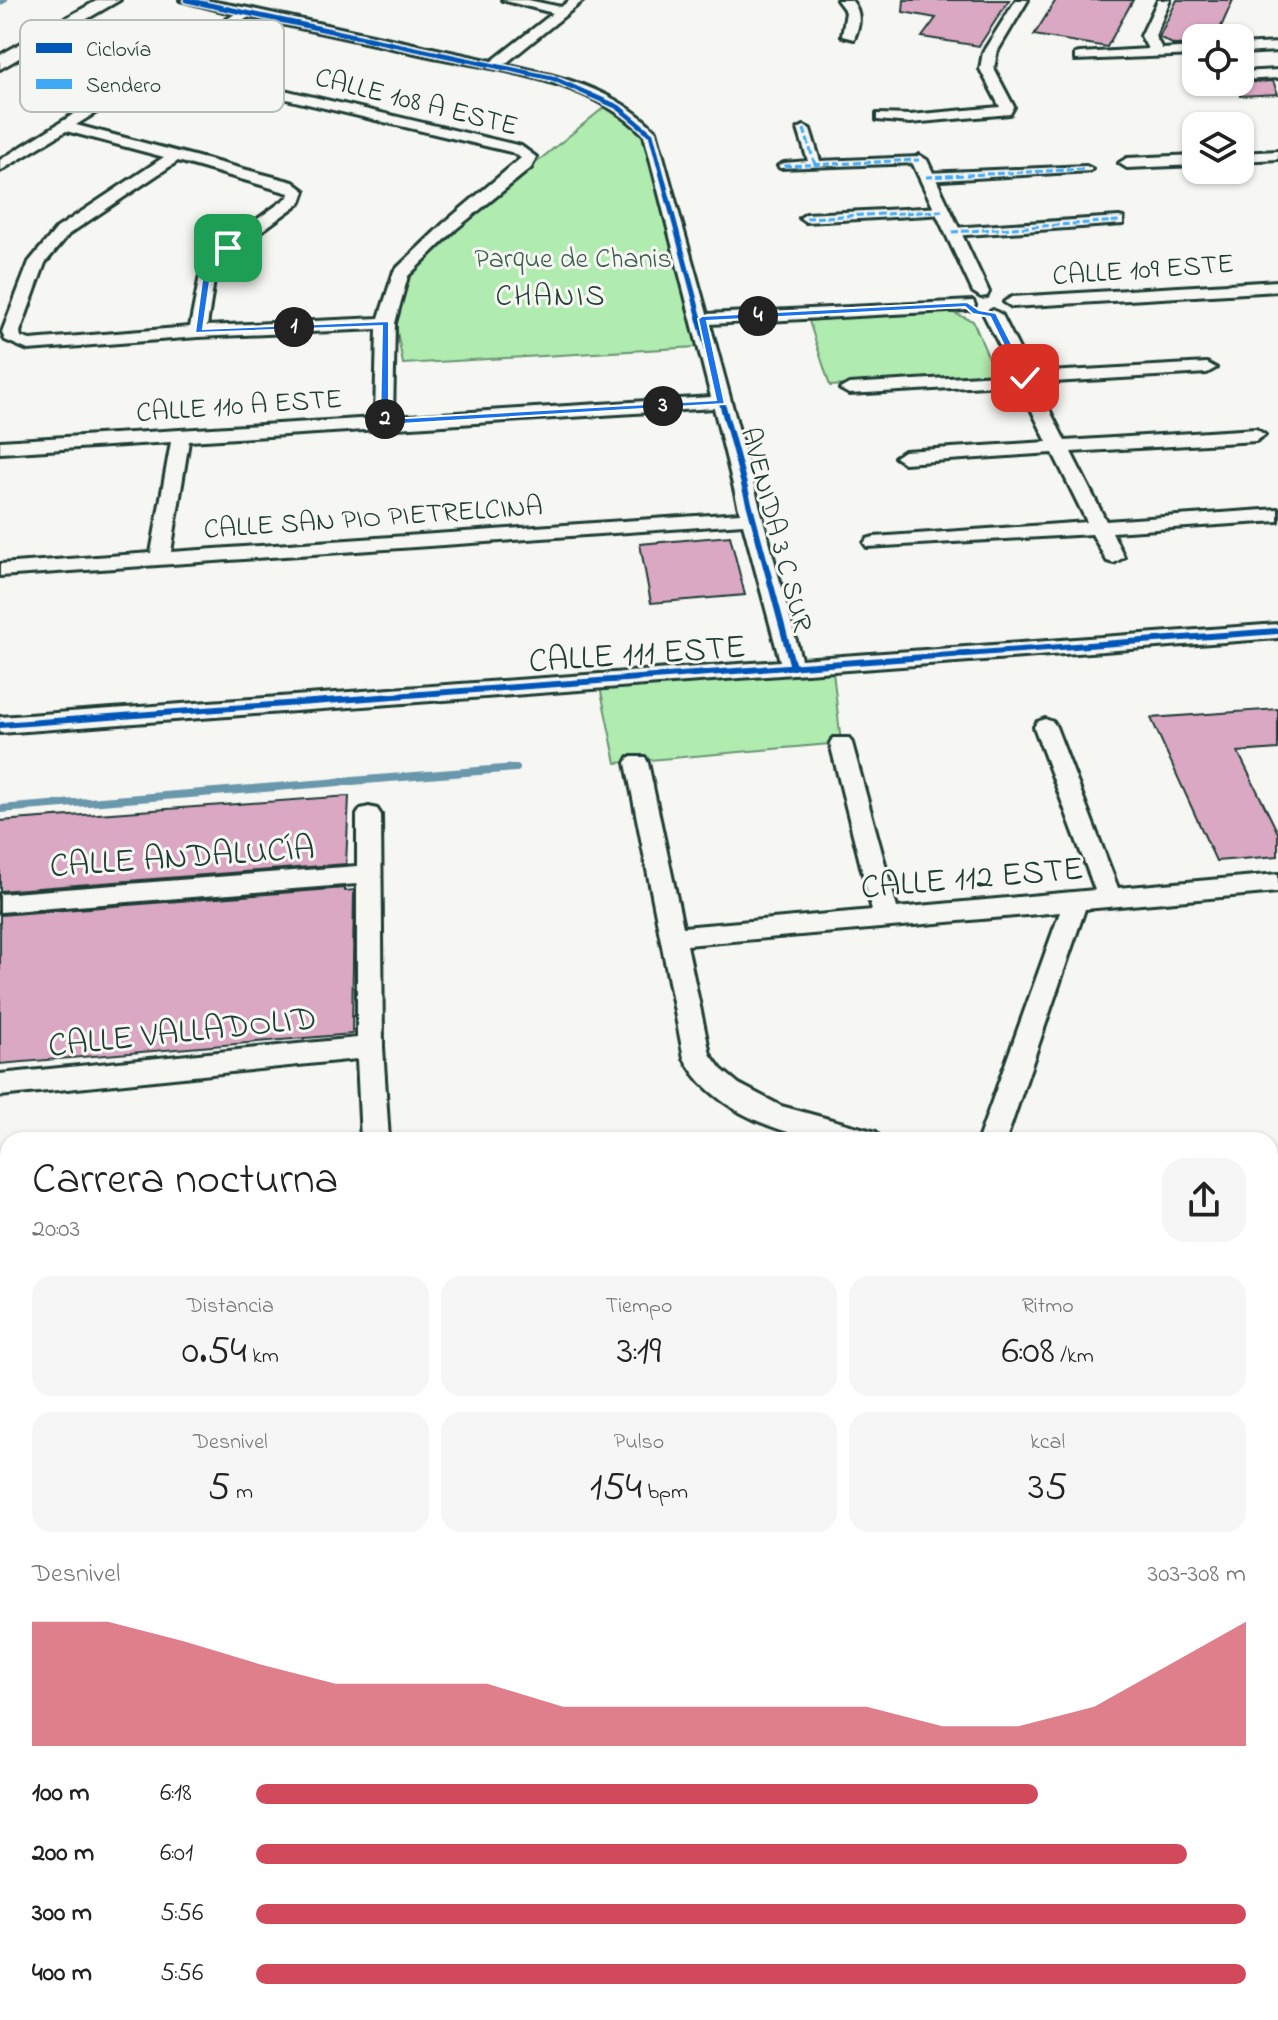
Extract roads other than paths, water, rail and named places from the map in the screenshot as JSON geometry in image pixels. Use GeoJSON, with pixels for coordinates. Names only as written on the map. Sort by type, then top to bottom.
{"type":"FeatureCollection","features":[{"type":"Feature","properties":{"kind":"main road"},"geometry":{"type":"LineString","coordinates":[[53,20],[89,0]]}},
{"type":"Feature","properties":{"kind":"main road"},"geometry":{"type":"LineString","coordinates":[[76,20],[111,0]]}},
{"type":"Feature","properties":{"kind":"main road"},"geometry":{"type":"LineString","coordinates":[[0,50],[20,39]]}},
{"type":"Feature","properties":{"kind":"main road"},"geometry":{"type":"LineString","coordinates":[[0,63],[20,52]]}},
{"type":"Feature","properties":{"kind":"street","name":"AVENIDA 3 C SUR"},"geometry":{"type":"LineString","coordinates":[[186,0],[552,78],[591,92],[621,108],[651,134],[702,319],[749,518],[793,667]]}},
{"type":"Feature","properties":{"kind":"street"},"geometry":{"type":"LineString","coordinates":[[508,0],[564,11]]}},
{"type":"Feature","properties":{"kind":"street"},"geometry":{"type":"LineString","coordinates":[[495,65],[578,0]]}},
{"type":"Feature","properties":{"kind":"street"},"geometry":{"type":"LineString","coordinates":[[843,0],[852,6],[855,16],[849,36]]}},
{"type":"Feature","properties":{"kind":"street"},"geometry":{"type":"LineString","coordinates":[[882,117],[910,119],[1005,111],[1007,107],[987,69],[990,52],[1022,0]]}},
{"type":"Feature","properties":{"kind":"street"},"geometry":{"type":"LineString","coordinates":[[1157,53],[1148,36],[1164,0]]}},
{"type":"Feature","properties":{"kind":"street"},"geometry":{"type":"LineString","coordinates":[[235,20],[248,12]]}},
{"type":"Feature","properties":{"kind":"street"},"geometry":{"type":"LineString","coordinates":[[1272,47],[1278,62]]}},
{"type":"Feature","properties":{"kind":"street"},"geometry":{"type":"LineString","coordinates":[[1080,57],[1182,52]]}},
{"type":"Feature","properties":{"kind":"street"},"geometry":{"type":"LineString","coordinates":[[1254,75],[1278,74]]}},
{"type":"Feature","properties":{"kind":"street","name":"CALLE 108 A ESTE"},"geometry":{"type":"LineString","coordinates":[[284,94],[516,149],[526,154],[526,165],[450,226],[400,274],[386,323],[384,422]]}},
{"type":"Feature","properties":{"kind":"street"},"geometry":{"type":"LineString","coordinates":[[0,166],[85,112]]}},
{"type":"Feature","properties":{"kind":"street"},"geometry":{"type":"LineString","coordinates":[[63,126],[288,185],[298,195],[228,248],[207,273],[198,332]]}},
{"type":"Feature","properties":{"kind":"street"},"geometry":{"type":"LineString","coordinates":[[804,129],[815,165]]}},
{"type":"Feature","properties":{"kind":"street"},"geometry":{"type":"LineString","coordinates":[[178,154],[63,231],[37,262],[11,332],[14,340],[28,345],[198,332],[386,323]]}},
{"type":"Feature","properties":{"kind":"street"},"geometry":{"type":"LineString","coordinates":[[1254,156],[1278,155]]}},
{"type":"Feature","properties":{"kind":"street"},"geometry":{"type":"LineString","coordinates":[[784,166],[919,160],[981,292]]}},
{"type":"Feature","properties":{"kind":"street"},"geometry":{"type":"LineString","coordinates":[[1127,163],[1182,161]]}},
{"type":"Feature","properties":{"kind":"street"},"geometry":{"type":"LineString","coordinates":[[926,177],[1086,169]]}},
{"type":"Feature","properties":{"kind":"street"},"geometry":{"type":"LineString","coordinates":[[806,218],[942,211]]}},
{"type":"Feature","properties":{"kind":"street"},"geometry":{"type":"LineString","coordinates":[[952,232],[1119,221]]}},
{"type":"Feature","properties":{"kind":"street","name":"CALLE 109 ESTE"},"geometry":{"type":"LineString","coordinates":[[1012,302],[1278,286]]}},
{"type":"Feature","properties":{"kind":"street"},"geometry":{"type":"LineString","coordinates":[[702,319],[967,305],[976,312],[993,315],[1006,312],[1012,302],[1003,295],[981,292],[970,295],[967,305]]}},
{"type":"Feature","properties":{"kind":"street"},"geometry":{"type":"LineString","coordinates":[[993,315],[1114,557]]}},
{"type":"Feature","properties":{"kind":"street"},"geometry":{"type":"LineString","coordinates":[[849,389],[1207,368]]}},
{"type":"Feature","properties":{"kind":"street","name":"CALLE 110 A ESTE"},"geometry":{"type":"LineString","coordinates":[[0,447],[721,402]]}},
{"type":"Feature","properties":{"kind":"street"},"geometry":{"type":"LineString","coordinates":[[160,559],[181,435]]}},
{"type":"Feature","properties":{"kind":"street"},"geometry":{"type":"LineString","coordinates":[[904,457],[1256,435]]}},
{"type":"Feature","properties":{"kind":"street"},"geometry":{"type":"LineString","coordinates":[[874,543],[1278,515]]}},
{"type":"Feature","properties":{"kind":"street","name":"CALLE SAN PIO PIETRELCINA"},"geometry":{"type":"LineString","coordinates":[[0,570],[749,518]]}},
{"type":"Feature","properties":{"kind":"street","name":"CALLE 111 ESTE"},"geometry":{"type":"LineString","coordinates":[[0,725],[1278,631]]}},
{"type":"Feature","properties":{"kind":"street"},"geometry":{"type":"LineString","coordinates":[[1045,727],[1110,898]]}},
{"type":"Feature","properties":{"kind":"street"},"geometry":{"type":"LineString","coordinates":[[841,743],[887,918]]}},
{"type":"Feature","properties":{"kind":"street"},"geometry":{"type":"LineString","coordinates":[[637,763],[697,1058],[711,1076],[762,1109],[836,1132]]}},
{"type":"Feature","properties":{"kind":"street"},"geometry":{"type":"LineString","coordinates":[[369,815],[370,1047],[375,1132]]}},
{"type":"Feature","properties":{"kind":"street","name":"CALLE ANDALUCÍA"},"geometry":{"type":"LineString","coordinates":[[0,903],[369,874]]}},
{"type":"Feature","properties":{"kind":"street","name":"CALLE 112 ESTE"},"geometry":{"type":"LineString","coordinates":[[672,937],[1278,883]]}},
{"type":"Feature","properties":{"kind":"street"},"geometry":{"type":"LineString","coordinates":[[995,1132],[1076,901]]}},
{"type":"Feature","properties":{"kind":"street","name":"CALLE VALLADOLID"},"geometry":{"type":"LineString","coordinates":[[0,1085],[370,1047]]}},
{"type":"Feature","properties":{"kind":"waterway"},"geometry":{"type":"LineString","coordinates":[[0,3],[5,0]]}},
{"type":"Feature","properties":{"kind":"waterway"},"geometry":{"type":"LineString","coordinates":[[0,809],[516,768]]}},
{"type":"Feature","properties":{"kind":"district","name":"CHANIS"},"geometry":{"type":"Point","coordinates":[551,295]}},
{"type":"Feature","properties":{"kind":"park label","name":"Parque de Chanis"},"geometry":{"type":"Point","coordinates":[573,257]}}]}
